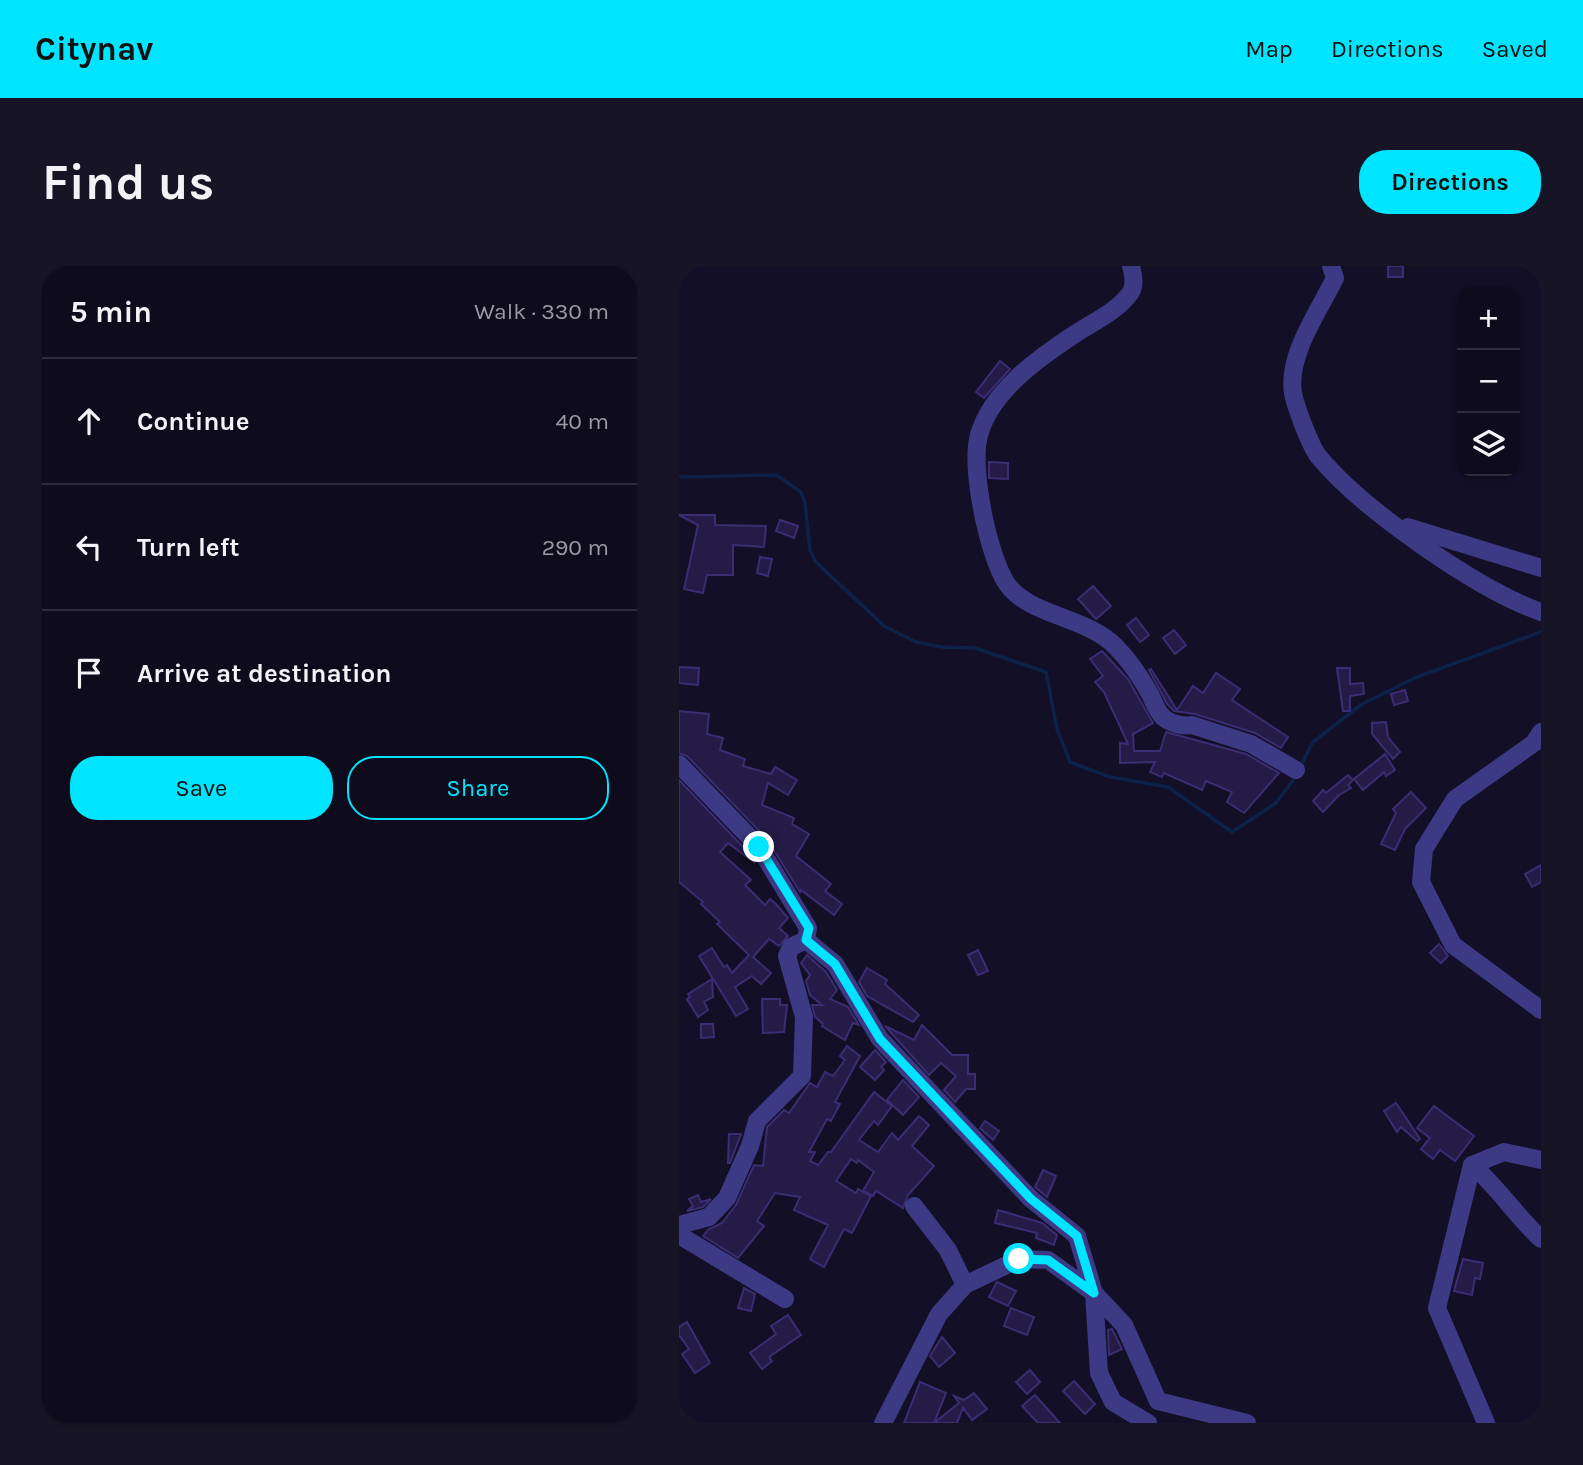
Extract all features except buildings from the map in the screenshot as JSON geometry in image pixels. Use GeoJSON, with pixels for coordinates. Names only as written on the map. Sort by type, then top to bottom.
{"type":"FeatureCollection","features":[{"type":"Feature","properties":{"kind":"street"},"geometry":{"type":"LineString","coordinates":[[1131,266],[1134,283],[1128,296],[1110,313],[1026,370],[994,405],[983,422],[976,459],[995,556],[1011,589],[1039,607],[1105,635],[1131,662],[1163,717],[1185,727],[1192,725],[1251,744],[1296,770]]}},
{"type":"Feature","properties":{"kind":"street"},"geometry":{"type":"LineString","coordinates":[[1331,266],[1335,278],[1296,359],[1293,392],[1317,455],[1388,521],[1512,602],[1541,612]]}},
{"type":"Feature","properties":{"kind":"street"},"geometry":{"type":"LineString","coordinates":[[1388,521],[1541,568]]}},
{"type":"Feature","properties":{"kind":"street"},"geometry":{"type":"LineString","coordinates":[[1541,733],[1534,743],[1455,799],[1424,849],[1421,882],[1453,945],[1541,1010]]}},
{"type":"Feature","properties":{"kind":"street"},"geometry":{"type":"LineString","coordinates":[[679,764],[759,847],[809,928],[806,940]]}},
{"type":"Feature","properties":{"kind":"street"},"geometry":{"type":"LineString","coordinates":[[679,1225],[709,1217],[727,1198],[750,1146],[757,1121],[801,1076],[804,1017],[787,956],[791,947],[806,940]]}},
{"type":"Feature","properties":{"kind":"street"},"geometry":{"type":"LineString","coordinates":[[806,940],[835,964],[880,1039],[1031,1199],[1077,1236],[1094,1293],[1099,1373],[1113,1402],[1148,1423]]}},
{"type":"Feature","properties":{"kind":"street"},"geometry":{"type":"LineString","coordinates":[[1472,1165],[1504,1152],[1541,1160]]}},
{"type":"Feature","properties":{"kind":"street"},"geometry":{"type":"LineString","coordinates":[[1472,1165],[1491,1181],[1505,1202],[1541,1239]]}},
{"type":"Feature","properties":{"kind":"street"},"geometry":{"type":"LineString","coordinates":[[1472,1165],[1437,1308],[1486,1423]]}},
{"type":"Feature","properties":{"kind":"street"},"geometry":{"type":"LineString","coordinates":[[914,1206],[948,1250],[965,1285]]}},
{"type":"Feature","properties":{"kind":"street"},"geometry":{"type":"LineString","coordinates":[[679,1235],[785,1299]]}},
{"type":"Feature","properties":{"kind":"street"},"geometry":{"type":"LineString","coordinates":[[883,1423],[939,1314],[965,1285],[1019,1259],[1029,1259],[1048,1260],[1094,1293],[1124,1325],[1158,1401],[1247,1423]]}},
{"type":"Feature","properties":{"kind":"waterway"},"geometry":{"type":"LineString","coordinates":[[679,477],[776,475],[801,492],[805,503],[810,551],[816,562],[884,626],[916,642],[941,647],[975,648],[1046,672],[1057,729],[1070,762],[1110,777],[1168,787],[1232,832],[1276,803],[1297,775]]}},
{"type":"Feature","properties":{"kind":"waterway"},"geometry":{"type":"LineString","coordinates":[[1301,765],[1313,742],[1362,704],[1417,677],[1541,632]]}},
{"type":"Feature","properties":{"kind":"route"},"geometry":{"type":"LineString","coordinates":[[759,847],[809,928],[806,940],[835,964],[880,1039],[1031,1199],[1077,1236],[1094,1293],[1048,1260],[1019,1259]]}}]}
